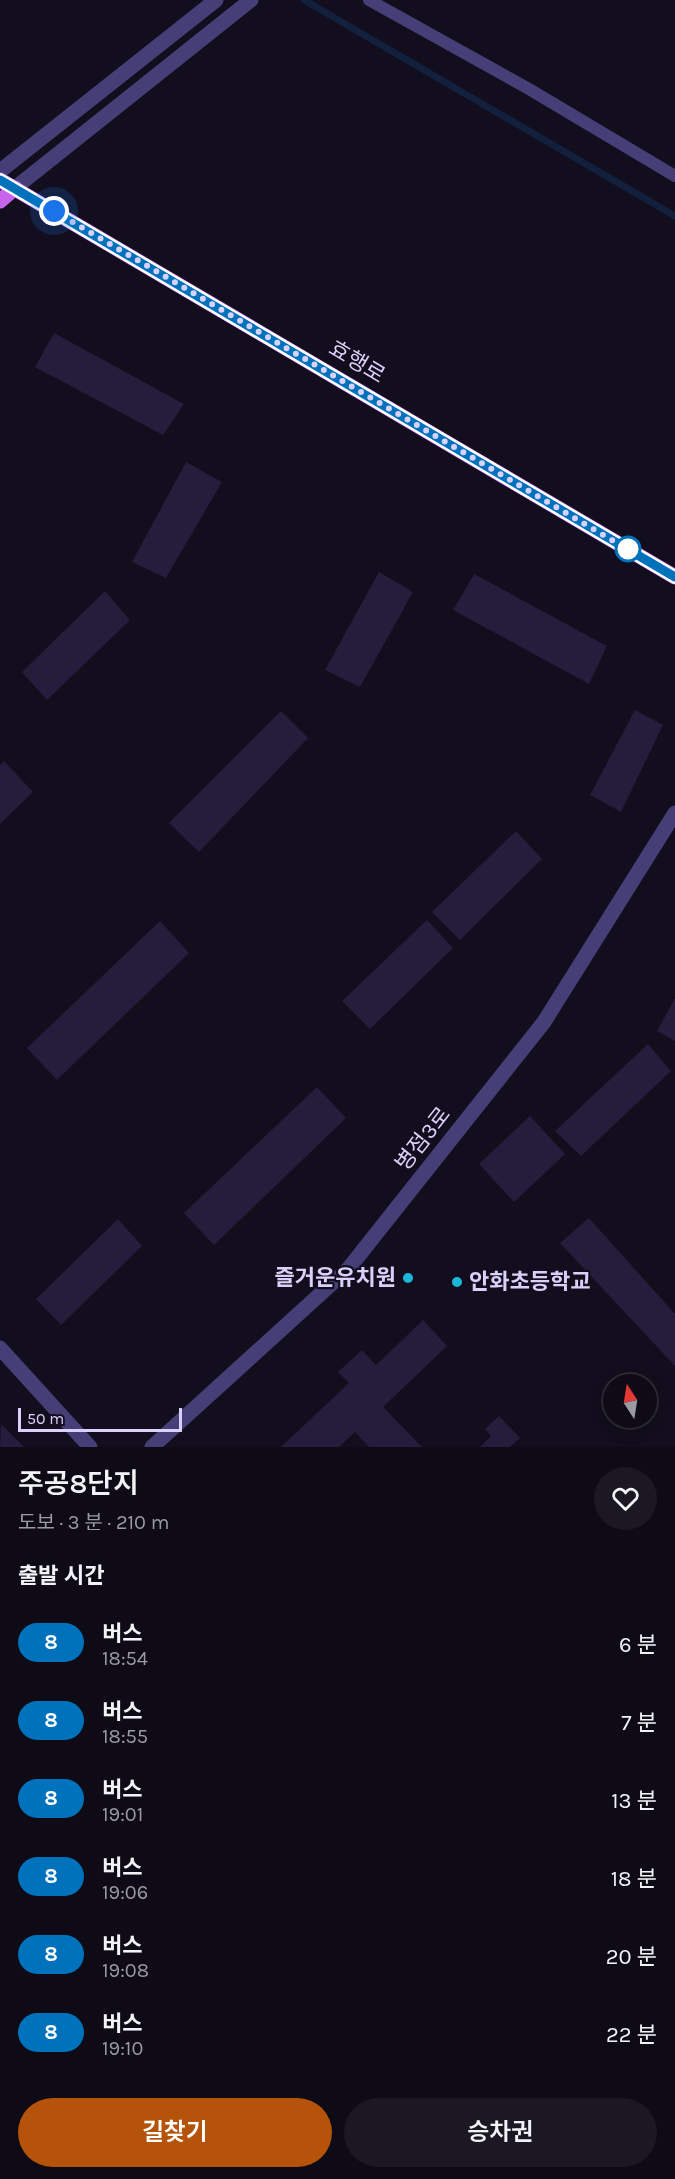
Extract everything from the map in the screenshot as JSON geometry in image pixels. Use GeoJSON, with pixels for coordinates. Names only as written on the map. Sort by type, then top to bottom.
{"type":"FeatureCollection","features":[{"type":"Feature","properties":{"kind":"main road","name":"효행로"},"geometry":{"type":"LineString","coordinates":[[0,180],[675,577]]}},
{"type":"Feature","properties":{"kind":"main road"},"geometry":{"type":"LineString","coordinates":[[0,201],[15,188]]}},
{"type":"Feature","properties":{"kind":"street"},"geometry":{"type":"LineString","coordinates":[[0,171],[216,0]]}},
{"type":"Feature","properties":{"kind":"street"},"geometry":{"type":"LineString","coordinates":[[15,188],[251,0]]}},
{"type":"Feature","properties":{"kind":"street","name":"병점3로"},"geometry":{"type":"LineString","coordinates":[[152,1447],[349,1268],[544,1022],[675,813]]}},
{"type":"Feature","properties":{"kind":"street"},"geometry":{"type":"LineString","coordinates":[[0,1348],[90,1447]]}},
{"type":"Feature","properties":{"kind":"lane"},"geometry":{"type":"LineString","coordinates":[[369,0],[529,89],[675,176]]}},
{"type":"Feature","properties":{"kind":"building"},"geometry":{"type":"Polygon","coordinates":[[[54,333],[184,404],[163,435],[35,367],[54,333]]]}},
{"type":"Feature","properties":{"kind":"building"},"geometry":{"type":"Polygon","coordinates":[[[186,462],[222,482],[166,578],[132,562],[186,462]]]}},
{"type":"Feature","properties":{"kind":"building"},"geometry":{"type":"Polygon","coordinates":[[[379,572],[413,592],[360,687],[325,670],[379,572]]]}},
{"type":"Feature","properties":{"kind":"building"},"geometry":{"type":"Polygon","coordinates":[[[474,574],[607,646],[589,684],[453,610],[474,574]]]}},
{"type":"Feature","properties":{"kind":"building"},"geometry":{"type":"Polygon","coordinates":[[[105,591],[130,620],[47,700],[22,672],[105,591]]]}},
{"type":"Feature","properties":{"kind":"building"},"geometry":{"type":"Polygon","coordinates":[[[635,710],[663,725],[621,812],[590,795],[635,710]]]}},
{"type":"Feature","properties":{"kind":"building"},"geometry":{"type":"Polygon","coordinates":[[[281,711],[308,738],[199,852],[169,823],[281,711]]]}},
{"type":"Feature","properties":{"kind":"building"},"geometry":{"type":"Polygon","coordinates":[[[4,761],[33,792],[0,824],[0,765],[4,761]]]}},
{"type":"Feature","properties":{"kind":"building"},"geometry":{"type":"Polygon","coordinates":[[[516,831],[542,859],[460,940],[432,912],[516,831]]]}},
{"type":"Feature","properties":{"kind":"building"},"geometry":{"type":"Polygon","coordinates":[[[427,920],[453,948],[370,1029],[342,1001],[427,920]]]}},
{"type":"Feature","properties":{"kind":"building"},"geometry":{"type":"Polygon","coordinates":[[[160,921],[189,953],[57,1080],[27,1048],[160,921]]]}},
{"type":"Feature","properties":{"kind":"building"},"geometry":{"type":"Polygon","coordinates":[[[675,998],[675,1041],[657,1031],[675,998]]]}},
{"type":"Feature","properties":{"kind":"building"},"geometry":{"type":"Polygon","coordinates":[[[648,1044],[671,1071],[581,1156],[555,1131],[648,1044]]]}},
{"type":"Feature","properties":{"kind":"building"},"geometry":{"type":"Polygon","coordinates":[[[317,1087],[346,1118],[214,1245],[184,1213],[317,1087]]]}},
{"type":"Feature","properties":{"kind":"building"},"geometry":{"type":"Polygon","coordinates":[[[530,1116],[565,1154],[514,1202],[479,1164],[530,1116]]]}},
{"type":"Feature","properties":{"kind":"building"},"geometry":{"type":"Polygon","coordinates":[[[589,1218],[675,1314],[675,1366],[560,1243],[589,1218]]]}},
{"type":"Feature","properties":{"kind":"building"},"geometry":{"type":"Polygon","coordinates":[[[118,1219],[142,1246],[61,1325],[36,1299],[118,1219]]]}},
{"type":"Feature","properties":{"kind":"building"},"geometry":{"type":"Polygon","coordinates":[[[423,1320],[447,1346],[383,1407],[422,1447],[369,1447],[355,1432],[339,1447],[281,1447],[349,1383],[338,1372],[362,1350],[376,1365],[423,1320]]]}},
{"type":"Feature","properties":{"kind":"building"},"geometry":{"type":"Polygon","coordinates":[[[499,1416],[520,1438],[510,1447],[480,1447],[491,1436],[485,1429],[499,1416]]]}},
{"type":"Feature","properties":{"kind":"building"},"geometry":{"type":"Polygon","coordinates":[[[1,1424],[24,1447],[0,1447],[1,1424]]]}},
{"type":"Feature","properties":{"kind":"waterway"},"geometry":{"type":"LineString","coordinates":[[304,0],[675,216]]}},
{"type":"Feature","properties":{"kind":"bus line","name":"8"},"geometry":{"type":"LineString","coordinates":[[0,180],[675,577]]}},
{"type":"Feature","properties":{"kind":"place","name":"즐거운유치원"},"geometry":{"type":"Point","coordinates":[408,1278]}},
{"type":"Feature","properties":{"kind":"place","name":"안화초등학교"},"geometry":{"type":"Point","coordinates":[457,1282]}},
{"type":"Feature","properties":{"kind":"route"},"geometry":{"type":"LineString","coordinates":[[54,211],[634,553],[628,549]]}}]}
